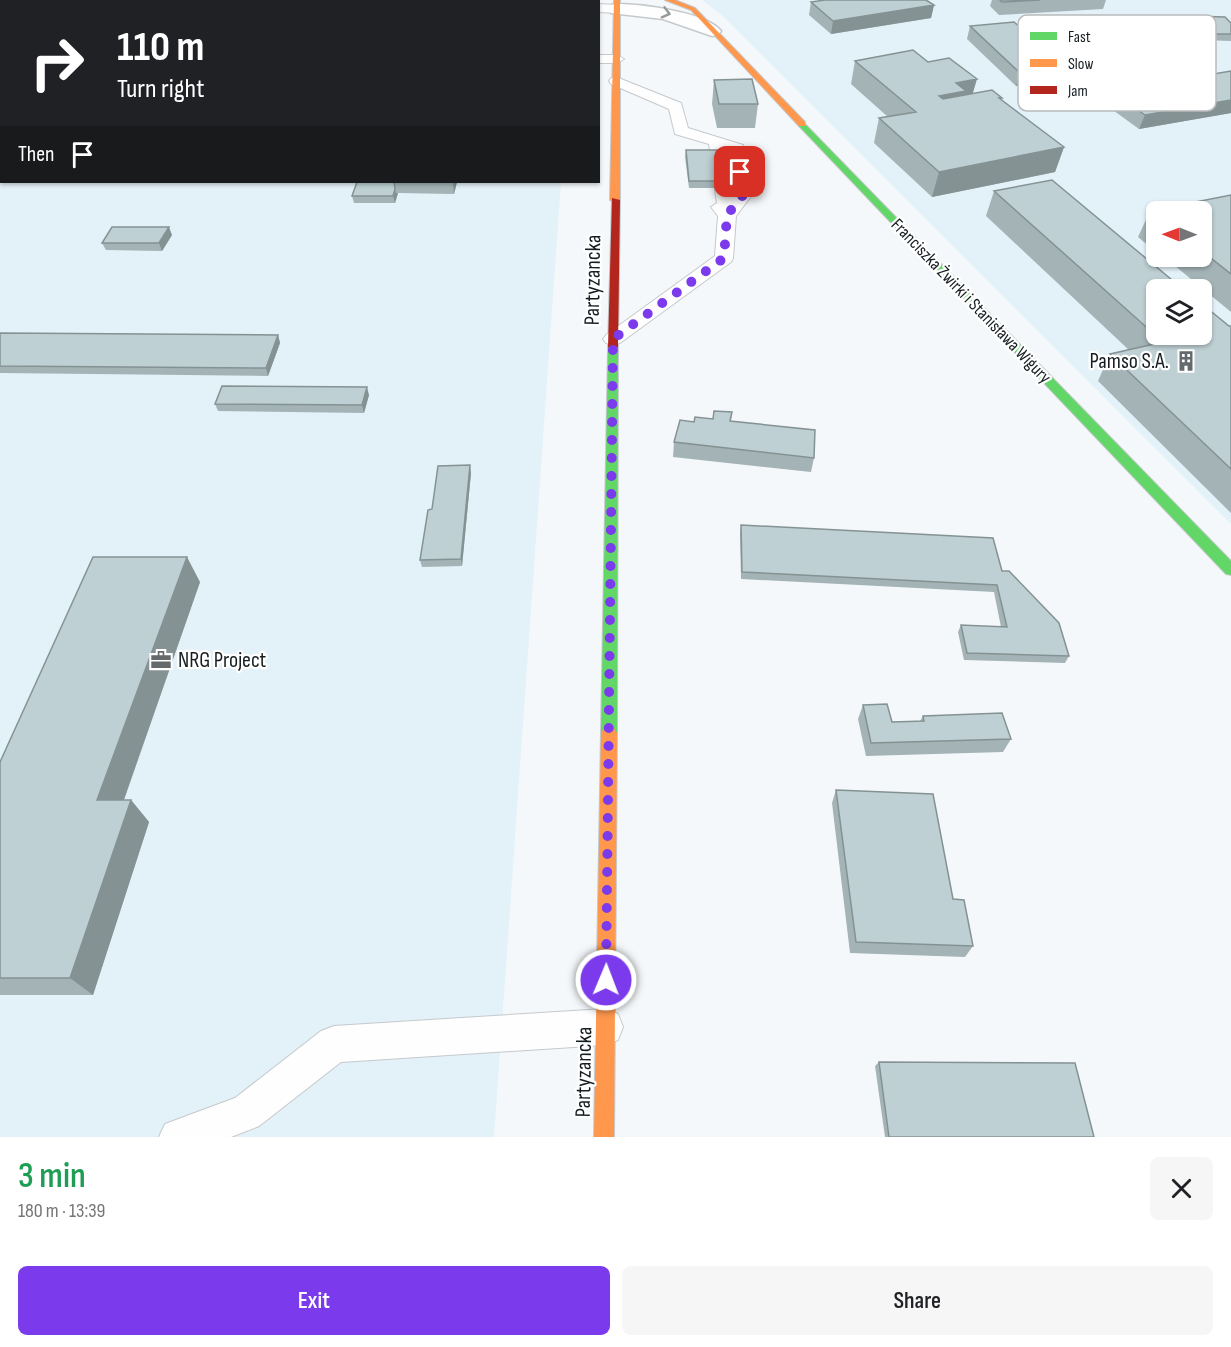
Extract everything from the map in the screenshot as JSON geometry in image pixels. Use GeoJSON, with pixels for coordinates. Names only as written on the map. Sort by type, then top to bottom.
{"type":"FeatureCollection","features":[{"type":"Feature","properties":{"kind":"main road","name":"Franciszka Żwirki i Stanisława Wigury"},"geometry":{"type":"LineString","coordinates":[[668,0],[693,9],[1231,570]]}},
{"type":"Feature","properties":{"kind":"main road","name":"Partyzancka"},"geometry":{"type":"LineString","coordinates":[[604,1137],[617,4]]}},
{"type":"Feature","properties":{"kind":"street","name":"Franciszka Żwirki i Stanisława Wigury"},"geometry":{"type":"LineString","coordinates":[[617,4],[656,10],[680,17],[712,31]]}},
{"type":"Feature","properties":{"kind":"lane"},"geometry":{"type":"LineString","coordinates":[[600,8],[617,4]]}},
{"type":"Feature","properties":{"kind":"lane"},"geometry":{"type":"LineString","coordinates":[[600,59],[617,59]]}},
{"type":"Feature","properties":{"kind":"lane"},"geometry":{"type":"LineString","coordinates":[[613,339],[724,258],[727,215],[709,139],[681,131],[676,106],[616,81]]}},
{"type":"Feature","properties":{"kind":"lane"},"geometry":{"type":"LineString","coordinates":[[178,1137],[246,1113],[334,1044],[605,1027]]}},
{"type":"Feature","properties":{"kind":"shaded area"},"geometry":{"type":"Polygon","coordinates":[[[702,0],[1231,0],[1231,524],[724,17],[702,0]]]}},
{"type":"Feature","properties":{"kind":"shaded area"},"geometry":{"type":"Polygon","coordinates":[[[0,183],[561,183],[494,1137],[0,1137],[0,183]]]}},
{"type":"Feature","properties":{"kind":"building"},"geometry":{"type":"Polygon","coordinates":[[[926,0],[934,5],[833,21],[811,2],[926,0]]]}},
{"type":"Feature","properties":{"kind":"building"},"geometry":{"type":"Polygon","coordinates":[[[1000,0],[1040,0],[1002,2],[1000,0]]]}},
{"type":"Feature","properties":{"kind":"building"},"geometry":{"type":"Polygon","coordinates":[[[1216,17],[1225,17],[1231,23],[1231,34],[1216,34],[1216,17]]]}},
{"type":"Feature","properties":{"kind":"building"},"geometry":{"type":"Polygon","coordinates":[[[1014,22],[1018,26],[1018,71],[970,26],[1014,22]]]}},
{"type":"Feature","properties":{"kind":"building"},"geometry":{"type":"Polygon","coordinates":[[[913,50],[928,62],[949,58],[977,79],[956,83],[966,91],[939,96],[943,99],[992,90],[1002,98],[999,98],[1064,147],[939,172],[879,118],[916,112],[855,61],[913,50]]]}},
{"type":"Feature","properties":{"kind":"building"},"geometry":{"type":"Polygon","coordinates":[[[1231,71],[1231,100],[1216,103],[1216,74],[1231,71]]]}},
{"type":"Feature","properties":{"kind":"building"},"geometry":{"type":"Polygon","coordinates":[[[752,79],[758,104],[719,104],[714,80],[752,79]]]}},
{"type":"Feature","properties":{"kind":"building"},"geometry":{"type":"Polygon","coordinates":[[[1139,111],[1168,111],[1145,115],[1139,111]]]}},
{"type":"Feature","properties":{"kind":"building"},"geometry":{"type":"Polygon","coordinates":[[[686,150],[755,150],[761,181],[689,181],[686,150]]]}},
{"type":"Feature","properties":{"kind":"building"},"geometry":{"type":"Polygon","coordinates":[[[1052,180],[1146,258],[1146,267],[1156,267],[1171,279],[1146,279],[1146,327],[994,191],[1052,180]]]}},
{"type":"Feature","properties":{"kind":"building"},"geometry":{"type":"Polygon","coordinates":[[[357,183],[394,183],[393,196],[352,196],[357,183]]]}},
{"type":"Feature","properties":{"kind":"building"},"geometry":{"type":"Polygon","coordinates":[[[1231,195],[1231,274],[1212,259],[1212,201],[1201,201],[1231,195]]]}},
{"type":"Feature","properties":{"kind":"building"},"geometry":{"type":"Polygon","coordinates":[[[112,227],[169,227],[159,243],[102,243],[112,227]]]}},
{"type":"Feature","properties":{"kind":"building"},"geometry":{"type":"Polygon","coordinates":[[[1212,312],[1231,326],[1231,469],[1110,354],[1150,345],[1212,345],[1212,312]]]}},
{"type":"Feature","properties":{"kind":"building"},"geometry":{"type":"Polygon","coordinates":[[[0,333],[278,335],[266,368],[0,366],[0,333]]]}},
{"type":"Feature","properties":{"kind":"building"},"geometry":{"type":"Polygon","coordinates":[[[222,386],[367,387],[362,405],[215,404],[222,386]]]}},
{"type":"Feature","properties":{"kind":"building"},"geometry":{"type":"Polygon","coordinates":[[[714,411],[732,412],[730,421],[815,430],[814,458],[674,442],[680,420],[694,422],[695,417],[713,419],[714,411]]]}},
{"type":"Feature","properties":{"kind":"building"},"geometry":{"type":"Polygon","coordinates":[[[470,465],[461,559],[420,560],[428,510],[432,509],[438,466],[470,465]]]}},
{"type":"Feature","properties":{"kind":"building"},"geometry":{"type":"Polygon","coordinates":[[[741,525],[993,538],[1002,571],[1009,571],[1059,623],[1069,656],[967,653],[961,625],[1007,627],[997,585],[742,572],[741,525]]]}},
{"type":"Feature","properties":{"kind":"building"},"geometry":{"type":"Polygon","coordinates":[[[93,557],[187,557],[97,800],[131,800],[70,978],[0,978],[0,762],[93,557]]]}},
{"type":"Feature","properties":{"kind":"building"},"geometry":{"type":"Polygon","coordinates":[[[887,704],[892,722],[924,721],[923,716],[1002,713],[1011,739],[871,743],[863,705],[887,704]]]}},
{"type":"Feature","properties":{"kind":"building"},"geometry":{"type":"Polygon","coordinates":[[[836,790],[933,794],[953,899],[964,900],[973,946],[856,942],[836,790]]]}},
{"type":"Feature","properties":{"kind":"building"},"geometry":{"type":"Polygon","coordinates":[[[879,1062],[1075,1063],[1094,1137],[889,1137],[879,1062]]]}},
{"type":"Feature","properties":{"kind":"traffic: fast"},"geometry":{"type":"LineString","coordinates":[[802,124],[1231,570]]}},
{"type":"Feature","properties":{"kind":"traffic: fast"},"geometry":{"type":"LineString","coordinates":[[609,733],[613,347]]}},
{"type":"Feature","properties":{"kind":"traffic: slow"},"geometry":{"type":"LineString","coordinates":[[615,200],[617,0]]}},
{"type":"Feature","properties":{"kind":"traffic: slow"},"geometry":{"type":"LineString","coordinates":[[668,0],[693,9],[802,124]]}},
{"type":"Feature","properties":{"kind":"traffic: slow"},"geometry":{"type":"LineString","coordinates":[[604,1137],[609,733]]}},
{"type":"Feature","properties":{"kind":"traffic: jam"},"geometry":{"type":"LineString","coordinates":[[613,347],[615,200]]}},
{"type":"Feature","properties":{"kind":"place","name":"Pamso S.A."},"geometry":{"type":"Point","coordinates":[1186,361]}},
{"type":"Feature","properties":{"kind":"place","name":"NRG Project"},"geometry":{"type":"Point","coordinates":[161,660]}},
{"type":"Feature","properties":{"kind":"route"},"geometry":{"type":"LineString","coordinates":[[606,980],[613,339],[724,258],[727,215],[743,195],[740,172]]}}]}
